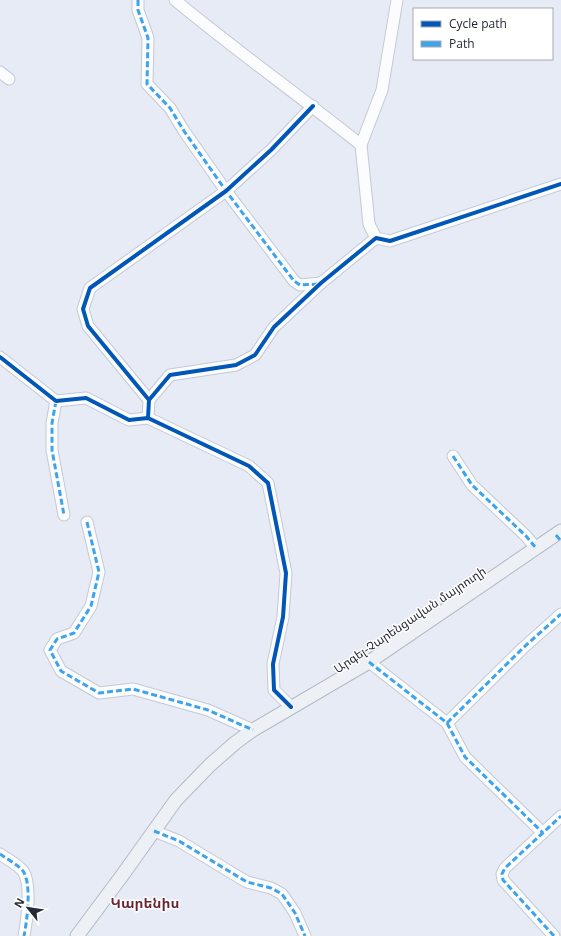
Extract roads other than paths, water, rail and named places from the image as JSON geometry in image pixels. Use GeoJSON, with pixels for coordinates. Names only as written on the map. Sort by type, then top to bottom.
{"type":"FeatureCollection","features":[{"type":"Feature","properties":{"kind":"main road","name":"Արգել-Չարենցավան մայրուղի"},"geometry":{"type":"LineString","coordinates":[[77,936],[176,800],[210,765],[235,743],[253,730],[291,707],[369,662],[536,548],[559,536]]}},
{"type":"Feature","properties":{"kind":"street"},"geometry":{"type":"LineString","coordinates":[[138,0],[138,10],[148,38],[147,84],[170,108],[184,131],[226,191],[294,281],[300,285],[321,284]]}},
{"type":"Feature","properties":{"kind":"street"},"geometry":{"type":"LineString","coordinates":[[175,0],[206,26],[313,106],[361,145]]}},
{"type":"Feature","properties":{"kind":"street"},"geometry":{"type":"LineString","coordinates":[[376,238],[370,224],[361,145],[382,90],[396,0]]}},
{"type":"Feature","properties":{"kind":"street"},"geometry":{"type":"LineString","coordinates":[[149,400],[88,326],[83,309],[90,288],[226,191],[271,150],[313,106]]}},
{"type":"Feature","properties":{"kind":"street"},"geometry":{"type":"LineString","coordinates":[[376,238],[390,241],[561,184]]}},
{"type":"Feature","properties":{"kind":"street"},"geometry":{"type":"LineString","coordinates":[[148,418],[149,400],[170,375],[236,365],[255,355],[274,327],[321,284],[376,238]]}},
{"type":"Feature","properties":{"kind":"street"},"geometry":{"type":"LineString","coordinates":[[0,357],[56,401],[86,398],[129,420],[148,418],[249,466],[268,483],[286,574],[283,617],[273,664],[274,690],[291,707]]}},
{"type":"Feature","properties":{"kind":"street"},"geometry":{"type":"LineString","coordinates":[[56,401],[52,424],[52,450],[64,515]]}},
{"type":"Feature","properties":{"kind":"street"},"geometry":{"type":"LineString","coordinates":[[453,456],[472,485],[526,536],[536,548]]}},
{"type":"Feature","properties":{"kind":"street"},"geometry":{"type":"LineString","coordinates":[[87,522],[99,572],[91,606],[74,633],[57,639],[50,650],[61,671],[99,694],[133,689],[208,710],[253,730]]}},
{"type":"Feature","properties":{"kind":"street"},"geometry":{"type":"LineString","coordinates":[[447,723],[561,614]]}},
{"type":"Feature","properties":{"kind":"street"},"geometry":{"type":"LineString","coordinates":[[369,662],[447,723],[465,757],[543,834]]}},
{"type":"Feature","properties":{"kind":"street"},"geometry":{"type":"LineString","coordinates":[[554,936],[503,880],[502,874],[505,868],[561,816]]}},
{"type":"Feature","properties":{"kind":"street"},"geometry":{"type":"LineString","coordinates":[[154,831],[180,841],[247,882],[271,888],[282,894],[295,913],[305,936]]}},
{"type":"Feature","properties":{"kind":"street"},"geometry":{"type":"LineString","coordinates":[[0,854],[22,870],[27,878],[28,890],[24,936]]}},
{"type":"Feature","properties":{"kind":"district","name":"Կարենիս"},"geometry":{"type":"Point","coordinates":[145,903]}}]}
